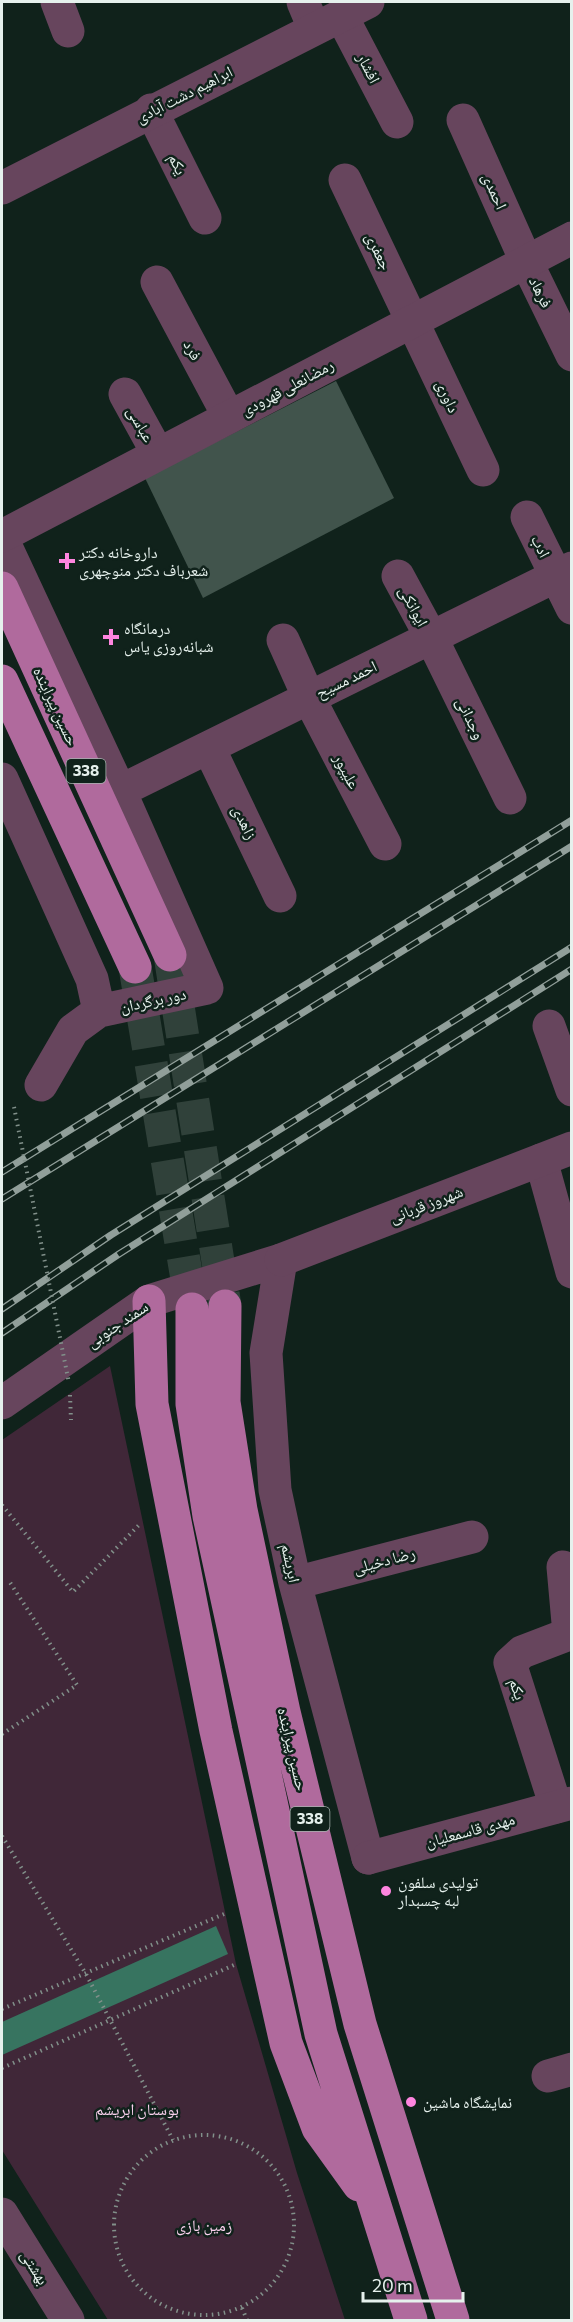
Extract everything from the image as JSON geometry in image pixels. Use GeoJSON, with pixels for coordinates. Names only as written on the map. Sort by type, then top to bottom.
{"type":"FeatureCollection","features":[{"type":"Feature","properties":{"kind":"main road","name":"حسین پیراینده"},"geometry":{"type":"LineString","coordinates":[[2,588],[170,955]]}},
{"type":"Feature","properties":{"kind":"main road","name":"338"},"geometry":{"type":"LineString","coordinates":[[2,681],[135,967]]}},
{"type":"Feature","properties":{"kind":"main road"},"geometry":{"type":"LineString","coordinates":[[149,1301],[152,1404],[216,1731],[286,2043],[318,2128],[375,2208]]}},
{"type":"Feature","properties":{"kind":"main road","name":"حسین پیراینده"},"geometry":{"type":"LineString","coordinates":[[225,1306],[224,1402],[241,1510],[284,1712],[360,2024],[453,2320]]}},
{"type":"Feature","properties":{"kind":"main road","name":"حسین پیراینده"},"geometry":{"type":"LineString","coordinates":[[192,1309],[192,1404],[209,1516],[321,2034],[411,2320]]}},
{"type":"Feature","properties":{"kind":"street","name":"ابراهیم دشت آبادی"},"geometry":{"type":"LineString","coordinates":[[2,188],[332,12]]}},
{"type":"Feature","properties":{"kind":"street","name":"افشار"},"geometry":{"type":"LineString","coordinates":[[332,12],[397,122]]}},
{"type":"Feature","properties":{"kind":"street","name":"یکم"},"geometry":{"type":"LineString","coordinates":[[152,110],[205,218]]}},
{"type":"Feature","properties":{"kind":"street","name":"احمدی"},"geometry":{"type":"LineString","coordinates":[[463,120],[526,261]]}},
{"type":"Feature","properties":{"kind":"street","name":"جعفری"},"geometry":{"type":"LineString","coordinates":[[345,180],[412,321]]}},
{"type":"Feature","properties":{"kind":"street","name":"رمضانعلی قهرودی"},"geometry":{"type":"LineString","coordinates":[[2,537],[572,238]]}},
{"type":"Feature","properties":{"kind":"street","name":"فرهاد"},"geometry":{"type":"LineString","coordinates":[[526,261],[572,355]]}},
{"type":"Feature","properties":{"kind":"street","name":"فرد"},"geometry":{"type":"LineString","coordinates":[[157,282],[229,417]]}},
{"type":"Feature","properties":{"kind":"street","name":"داوری"},"geometry":{"type":"LineString","coordinates":[[412,321],[483,470]]}},
{"type":"Feature","properties":{"kind":"street","name":"عباسی"},"geometry":{"type":"LineString","coordinates":[[125,394],[158,454]]}},
{"type":"Feature","properties":{"kind":"street","name":"ادب"},"geometry":{"type":"LineString","coordinates":[[527,517],[564,571],[572,608]]}},
{"type":"Feature","properties":{"kind":"street"},"geometry":{"type":"LineString","coordinates":[[2,537],[120,791]]}},
{"type":"Feature","properties":{"kind":"street","name":"احمد مسیح"},"geometry":{"type":"LineString","coordinates":[[120,791],[564,571]]}},
{"type":"Feature","properties":{"kind":"street","name":"ایوانکی"},"geometry":{"type":"LineString","coordinates":[[398,576],[431,637]]}},
{"type":"Feature","properties":{"kind":"street","name":"وجدانی"},"geometry":{"type":"LineString","coordinates":[[431,637],[510,798]]}},
{"type":"Feature","properties":{"kind":"street","name":"علیپور"},"geometry":{"type":"LineString","coordinates":[[283,640],[309,698],[385,844]]}},
{"type":"Feature","properties":{"kind":"street","name":"زاهدی"},"geometry":{"type":"LineString","coordinates":[[209,748],[280,896]]}},
{"type":"Feature","properties":{"kind":"street"},"geometry":{"type":"LineString","coordinates":[[2,779],[92,979],[99,1011],[73,1030],[41,1085]]}},
{"type":"Feature","properties":{"kind":"street","name":"دور برگردان"},"geometry":{"type":"LineString","coordinates":[[99,1011],[207,988],[120,791]]}},
{"type":"Feature","properties":{"kind":"street"},"geometry":{"type":"LineString","coordinates":[[549,1026],[572,1090]]}},
{"type":"Feature","properties":{"kind":"street","name":"شهروز قربانی"},"geometry":{"type":"LineString","coordinates":[[281,1260],[572,1148]]}},
{"type":"Feature","properties":{"kind":"street"},"geometry":{"type":"LineString","coordinates":[[541,1160],[572,1272]]}},
{"type":"Feature","properties":{"kind":"street","name":"سمند جنوبی"},"geometry":{"type":"LineString","coordinates":[[2,1403],[149,1301],[281,1260]]}},
{"type":"Feature","properties":{"kind":"street","name":"ابریشم"},"geometry":{"type":"LineString","coordinates":[[281,1260],[266,1353],[275,1490],[295,1583],[368,1858]]}},
{"type":"Feature","properties":{"kind":"street","name":"رضا دخیلی"},"geometry":{"type":"LineString","coordinates":[[295,1583],[472,1537]]}},
{"type":"Feature","properties":{"kind":"street","name":"یکم"},"geometry":{"type":"LineString","coordinates":[[563,1567],[569,1634],[522,1652],[510,1663],[564,1805]]}},
{"type":"Feature","properties":{"kind":"street","name":"مهدی قاسمعلیان"},"geometry":{"type":"LineString","coordinates":[[368,1858],[564,1805]]}},
{"type":"Feature","properties":{"kind":"street","name":"بهشتی"},"geometry":{"type":"LineString","coordinates":[[2,2214],[68,2320]]}},
{"type":"Feature","properties":{"kind":"path"},"geometry":{"type":"LineString","coordinates":[[14,1107],[69,1383],[71,1420]]}},
{"type":"Feature","properties":{"kind":"path"},"geometry":{"type":"LineString","coordinates":[[2,1505],[73,1592],[143,1520]]}},
{"type":"Feature","properties":{"kind":"path"},"geometry":{"type":"LineString","coordinates":[[2,1734],[77,1685],[9,1581]]}},
{"type":"Feature","properties":{"kind":"path"},"geometry":{"type":"LineString","coordinates":[[2,1836],[86,1974],[172,2140]]}},
{"type":"Feature","properties":{"kind":"path"},"geometry":{"type":"LineString","coordinates":[[2,2008],[226,1913]]}},
{"type":"Feature","properties":{"kind":"path"},"geometry":{"type":"LineString","coordinates":[[2,2068],[236,1964]]}},
{"type":"Feature","properties":{"kind":"path"},"geometry":{"type":"LineString","coordinates":[[203,2134],[233,2140],[261,2154],[281,2177],[293,2206],[294,2236],[285,2266],[267,2291],[242,2308],[214,2316],[185,2314],[167,2307],[158,2303],[136,2284],[121,2260],[114,2231],[116,2203],[128,2176],[148,2155],[172,2140],[203,2134]]}},
{"type":"Feature","properties":{"kind":"path"},"geometry":{"type":"LineString","coordinates":[[242,2308],[246,2320]]}},
{"type":"Feature","properties":{"kind":"green space","name":"بوستان ابریشم"},"geometry":{"type":"Polygon","coordinates":[[[110,1366],[236,1964],[297,2173],[345,2320],[108,2320],[2,2150],[2,1440],[110,1366]]]}},
{"type":"Feature","properties":{"kind":"shaded area"},"geometry":{"type":"Polygon","coordinates":[[[216,1926],[228,1954],[2,2055],[2,2022],[216,1926]]]}},
{"type":"Feature","properties":{"kind":"building"},"geometry":{"type":"Polygon","coordinates":[[[336,381],[394,498],[203,598],[145,478],[336,381]]]}},
{"type":"Feature","properties":{"kind":"tunnel"},"geometry":{"type":"LineString","coordinates":[[170,955],[225,1306]]}},
{"type":"Feature","properties":{"kind":"tunnel"},"geometry":{"type":"LineString","coordinates":[[135,967],[192,1309]]}},
{"type":"Feature","properties":{"kind":"railway"},"geometry":{"type":"LineString","coordinates":[[2,1172],[572,820]]}},
{"type":"Feature","properties":{"kind":"railway"},"geometry":{"type":"LineString","coordinates":[[2,1199],[572,846]]}},
{"type":"Feature","properties":{"kind":"railway"},"geometry":{"type":"LineString","coordinates":[[2,1309],[111,1235],[572,947]]}},
{"type":"Feature","properties":{"kind":"railway"},"geometry":{"type":"LineString","coordinates":[[2,1333],[119,1254],[572,969]]}},
{"type":"Feature","properties":{"kind":"place","name":"داروخانه دکتر شعرباف دکتر منوچهری"},"geometry":{"type":"Point","coordinates":[67,561]}},
{"type":"Feature","properties":{"kind":"place","name":"درمانگاه شبانه‌روزی یاس"},"geometry":{"type":"Point","coordinates":[111,637]}},
{"type":"Feature","properties":{"kind":"place","name":"تولیدی سلفون لبه‌ چسبدار"},"geometry":{"type":"Point","coordinates":[386,1891]}},
{"type":"Feature","properties":{"kind":"place","name":"نمایشگاه ماشین"},"geometry":{"type":"Point","coordinates":[411,2102]}},
{"type":"Feature","properties":{"kind":"park label","name":"زمین بازی"},"geometry":{"type":"Point","coordinates":[204,2225]}}]}
